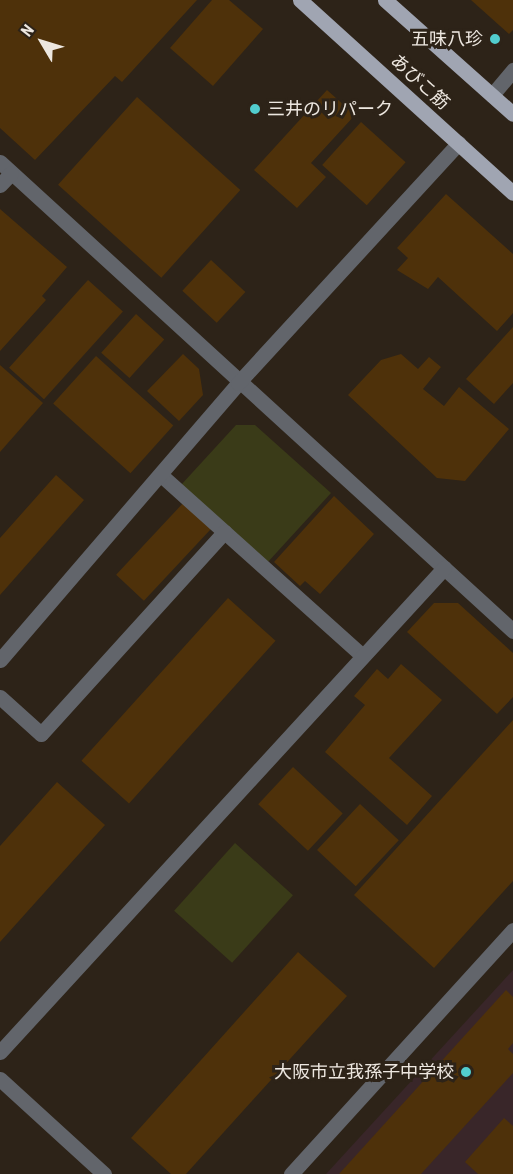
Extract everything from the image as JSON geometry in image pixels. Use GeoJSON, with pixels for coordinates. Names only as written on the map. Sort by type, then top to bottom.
{"type":"FeatureCollection","features":[{"type":"Feature","properties":{"kind":"main road","name":"あびこ筋"},"geometry":{"type":"LineString","coordinates":[[300,0],[513,193]]}},
{"type":"Feature","properties":{"kind":"main road"},"geometry":{"type":"LineString","coordinates":[[385,0],[513,114]]}},
{"type":"Feature","properties":{"kind":"street"},"geometry":{"type":"LineString","coordinates":[[492,95],[513,70]]}},
{"type":"Feature","properties":{"kind":"street"},"geometry":{"type":"LineString","coordinates":[[0,660],[238,383],[459,143]]}},
{"type":"Feature","properties":{"kind":"street"},"geometry":{"type":"LineString","coordinates":[[0,185],[6,168],[238,383],[513,631]]}},
{"type":"Feature","properties":{"kind":"street"},"geometry":{"type":"LineString","coordinates":[[161,475],[363,656]]}},
{"type":"Feature","properties":{"kind":"street"},"geometry":{"type":"LineString","coordinates":[[0,697],[41,734],[224,532]]}},
{"type":"Feature","properties":{"kind":"street"},"geometry":{"type":"LineString","coordinates":[[0,1052],[444,568]]}},
{"type":"Feature","properties":{"kind":"street"},"geometry":{"type":"LineString","coordinates":[[291,1174],[513,930]]}},
{"type":"Feature","properties":{"kind":"street"},"geometry":{"type":"LineString","coordinates":[[0,1079],[104,1174]]}},
{"type":"Feature","properties":{"kind":"shaded area"},"geometry":{"type":"Polygon","coordinates":[[[236,425],[255,425],[331,493],[267,563],[181,485],[236,425]]]}},
{"type":"Feature","properties":{"kind":"shaded area"},"geometry":{"type":"Polygon","coordinates":[[[235,843],[293,895],[232,963],[174,911],[235,843]]]}},
{"type":"Feature","properties":{"kind":"shaded area","name":"大阪市立我孫子中学校"},"geometry":{"type":"Polygon","coordinates":[[[513,970],[513,1174],[326,1174],[513,970]]]}},
{"type":"Feature","properties":{"kind":"building"},"geometry":{"type":"Polygon","coordinates":[[[0,0],[197,0],[122,82],[115,76],[35,160],[0,128],[0,0]]]}},
{"type":"Feature","properties":{"kind":"building"},"geometry":{"type":"Polygon","coordinates":[[[212,0],[229,0],[263,29],[213,86],[170,48],[212,0]]]}},
{"type":"Feature","properties":{"kind":"building"},"geometry":{"type":"Polygon","coordinates":[[[471,0],[513,0],[513,30],[509,34],[471,0]]]}},
{"type":"Feature","properties":{"kind":"building"},"geometry":{"type":"Polygon","coordinates":[[[327,90],[355,115],[311,163],[326,177],[297,208],[254,170],[327,90]]]}},
{"type":"Feature","properties":{"kind":"building"},"geometry":{"type":"Polygon","coordinates":[[[137,97],[240,190],[161,278],[58,185],[137,97]]]}},
{"type":"Feature","properties":{"kind":"building"},"geometry":{"type":"Polygon","coordinates":[[[361,122],[406,162],[367,205],[322,165],[361,122]]]}},
{"type":"Feature","properties":{"kind":"building"},"geometry":{"type":"Polygon","coordinates":[[[446,194],[513,254],[513,313],[497,331],[438,277],[428,289],[397,270],[408,258],[397,248],[446,194]]]}},
{"type":"Feature","properties":{"kind":"building"},"geometry":{"type":"Polygon","coordinates":[[[0,209],[67,267],[42,296],[46,300],[0,351],[0,209]]]}},
{"type":"Feature","properties":{"kind":"building"},"geometry":{"type":"Polygon","coordinates":[[[211,260],[245,292],[217,323],[182,291],[211,260]]]}},
{"type":"Feature","properties":{"kind":"building"},"geometry":{"type":"Polygon","coordinates":[[[88,280],[123,311],[44,399],[9,368],[88,280]]]}},
{"type":"Feature","properties":{"kind":"building"},"geometry":{"type":"Polygon","coordinates":[[[136,314],[164,339],[129,378],[101,353],[136,314]]]}},
{"type":"Feature","properties":{"kind":"building"},"geometry":{"type":"Polygon","coordinates":[[[513,327],[513,383],[494,404],[466,379],[513,327]]]}},
{"type":"Feature","properties":{"kind":"building"},"geometry":{"type":"Polygon","coordinates":[[[183,354],[199,369],[203,395],[179,421],[147,391],[183,354]]]}},
{"type":"Feature","properties":{"kind":"building"},"geometry":{"type":"Polygon","coordinates":[[[401,354],[418,369],[429,357],[441,367],[423,389],[444,406],[459,387],[509,429],[465,481],[437,478],[348,395],[381,360],[401,354]]]}},
{"type":"Feature","properties":{"kind":"building"},"geometry":{"type":"Polygon","coordinates":[[[96,356],[173,426],[130,473],[53,404],[96,356]]]}},
{"type":"Feature","properties":{"kind":"building"},"geometry":{"type":"Polygon","coordinates":[[[0,365],[43,403],[0,452],[0,365]]]}},
{"type":"Feature","properties":{"kind":"building"},"geometry":{"type":"Polygon","coordinates":[[[56,475],[84,500],[0,595],[0,538],[56,475]]]}},
{"type":"Feature","properties":{"kind":"building"},"geometry":{"type":"Polygon","coordinates":[[[334,496],[374,534],[320,594],[305,581],[300,586],[274,562],[334,496]]]}},
{"type":"Feature","properties":{"kind":"building"},"geometry":{"type":"Polygon","coordinates":[[[185,501],[213,527],[144,601],[116,575],[185,501]]]}},
{"type":"Feature","properties":{"kind":"building"},"geometry":{"type":"Polygon","coordinates":[[[228,598],[276,641],[129,804],[81,761],[228,598]]]}},
{"type":"Feature","properties":{"kind":"building"},"geometry":{"type":"Polygon","coordinates":[[[434,603],[458,603],[513,653],[513,697],[497,714],[407,632],[434,603]]]}},
{"type":"Feature","properties":{"kind":"building"},"geometry":{"type":"Polygon","coordinates":[[[401,664],[442,700],[389,758],[432,796],[407,825],[325,752],[365,705],[354,696],[377,669],[388,679],[401,664]]]}},
{"type":"Feature","properties":{"kind":"building"},"geometry":{"type":"Polygon","coordinates":[[[513,720],[513,881],[434,968],[354,895],[513,720]]]}},
{"type":"Feature","properties":{"kind":"building"},"geometry":{"type":"Polygon","coordinates":[[[293,767],[343,813],[308,851],[258,804],[293,767]]]}},
{"type":"Feature","properties":{"kind":"building"},"geometry":{"type":"Polygon","coordinates":[[[57,782],[105,825],[0,942],[0,846],[57,782]]]}},
{"type":"Feature","properties":{"kind":"building"},"geometry":{"type":"Polygon","coordinates":[[[360,804],[399,840],[356,886],[317,850],[360,804]]]}},
{"type":"Feature","properties":{"kind":"building"},"geometry":{"type":"Polygon","coordinates":[[[298,952],[347,996],[186,1174],[171,1174],[131,1138],[298,952]]]}},
{"type":"Feature","properties":{"kind":"building","name":"大阪市立我孫子中学校"},"geometry":{"type":"Polygon","coordinates":[[[506,990],[513,997],[513,1043],[508,1049],[513,1054],[513,1073],[421,1174],[339,1174],[506,990]]]}},
{"type":"Feature","properties":{"kind":"building"},"geometry":{"type":"Polygon","coordinates":[[[504,1118],[513,1126],[513,1174],[478,1174],[465,1162],[504,1118]]]}},
{"type":"Feature","properties":{"kind":"place","name":"五味八珍"},"geometry":{"type":"Point","coordinates":[495,39]}},
{"type":"Feature","properties":{"kind":"place","name":"三井のリパーク"},"geometry":{"type":"Point","coordinates":[255,109]}},
{"type":"Feature","properties":{"kind":"place","name":"大阪市立我孫子中学校"},"geometry":{"type":"Point","coordinates":[466,1072]}}]}
